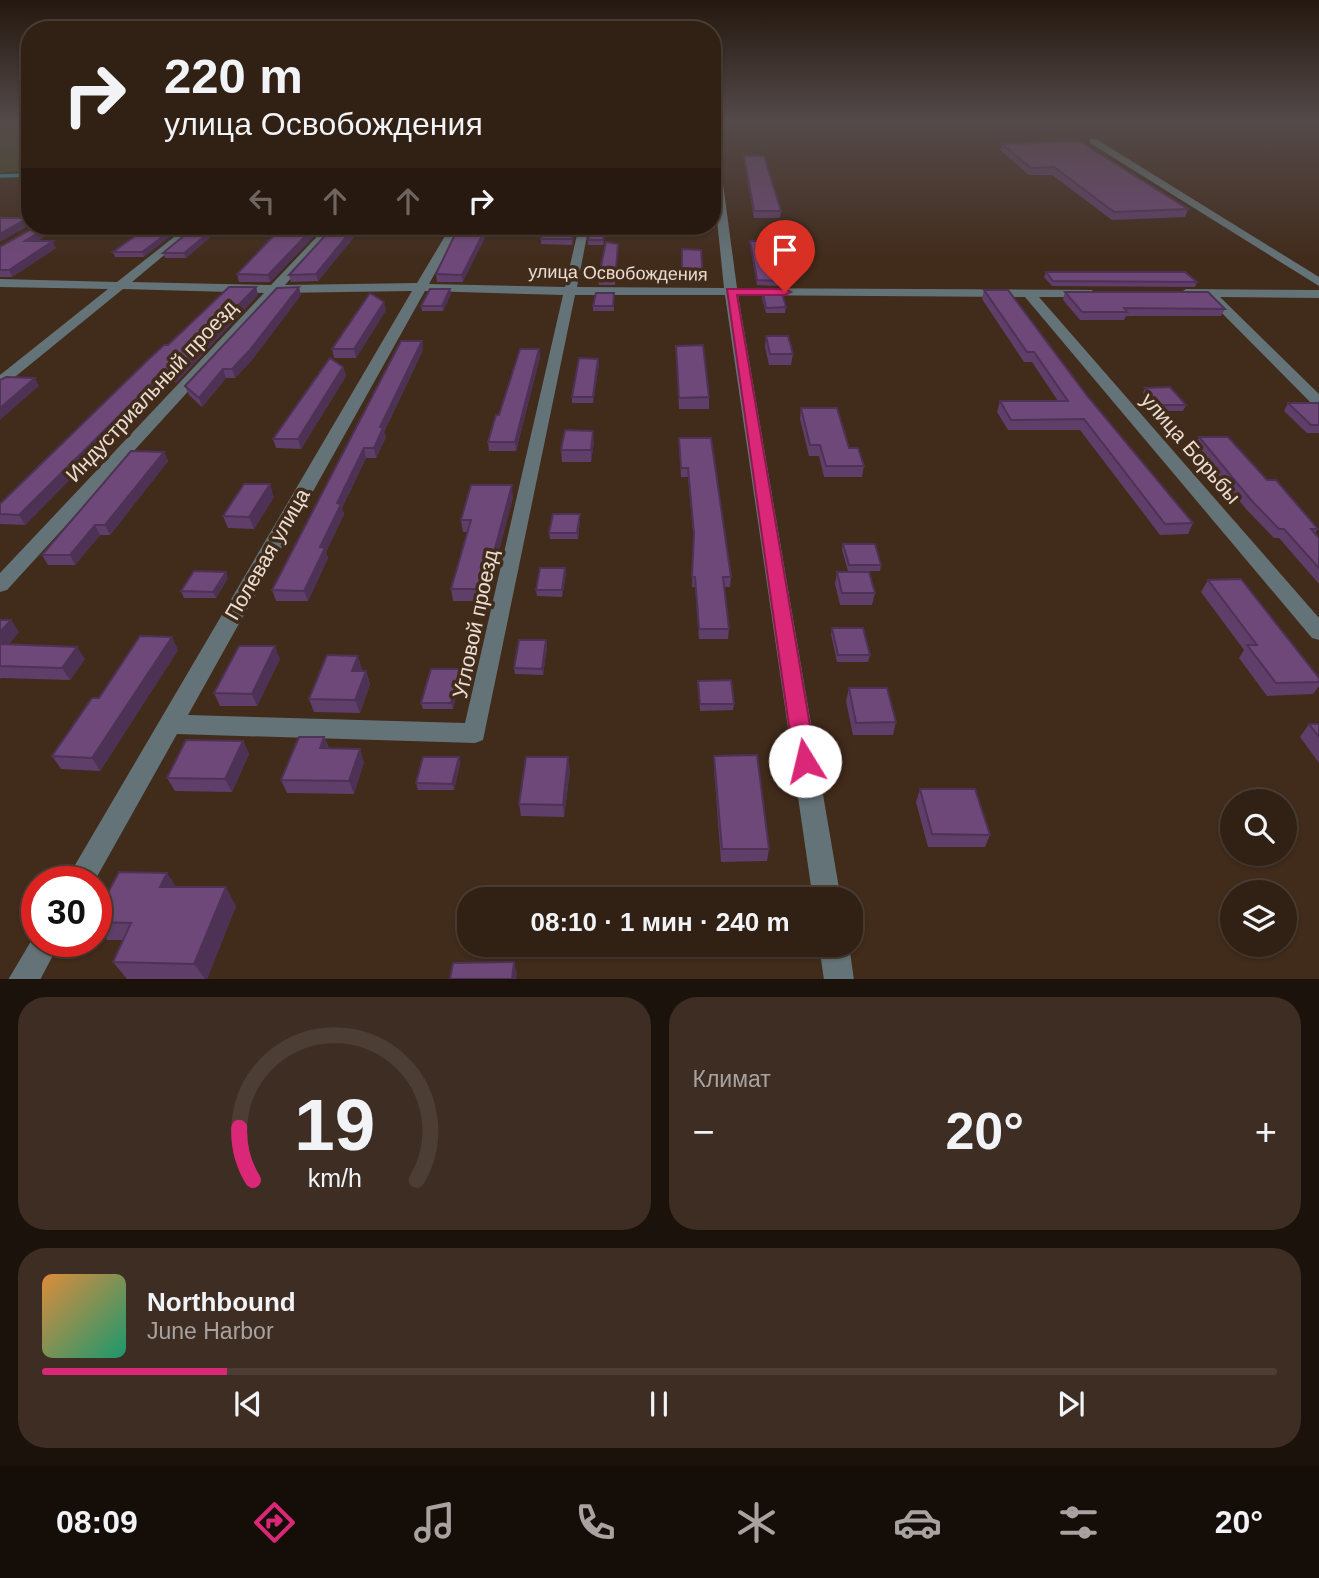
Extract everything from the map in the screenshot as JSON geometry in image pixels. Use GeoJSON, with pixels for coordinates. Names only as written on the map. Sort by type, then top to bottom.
{"type":"FeatureCollection","features":[{"type":"Feature","properties":{"kind":"street"},"geometry":{"type":"LineString","coordinates":[[1134,168],[1319,282]]}},
{"type":"Feature","properties":{"kind":"street"},"geometry":{"type":"LineString","coordinates":[[721,206],[731,292],[825,887]]}},
{"type":"Feature","properties":{"kind":"street"},"geometry":{"type":"LineString","coordinates":[[0,383],[183,235]]}},
{"type":"Feature","properties":{"kind":"street","name":"Индустриальный проезд"},"geometry":{"type":"LineString","coordinates":[[0,585],[325,235]]}},
{"type":"Feature","properties":{"kind":"street","name":"Полевая улица"},"geometry":{"type":"LineString","coordinates":[[88,866],[451,235]]}},
{"type":"Feature","properties":{"kind":"street","name":"Угловой проезд"},"geometry":{"type":"LineString","coordinates":[[169,724],[475,733],[582,235]]}},
{"type":"Feature","properties":{"kind":"street","name":"улица Освобождения"},"geometry":{"type":"LineString","coordinates":[[0,283],[116,288],[421,287],[571,291],[1098,293]]}},
{"type":"Feature","properties":{"kind":"street","name":"улица Борьбы"},"geometry":{"type":"LineString","coordinates":[[1029,293],[1319,632]]}},
{"type":"Feature","properties":{"kind":"street"},"geometry":{"type":"LineString","coordinates":[[1168,293],[1319,294]]}},
{"type":"Feature","properties":{"kind":"street"},"geometry":{"type":"LineString","coordinates":[[1209,293],[1319,403]]}},
{"type":"Feature","properties":{"kind":"street"},"geometry":{"type":"LineString","coordinates":[[23,979],[36,957]]}},
{"type":"Feature","properties":{"kind":"street"},"geometry":{"type":"LineString","coordinates":[[836,957],[839,979]]}},
{"type":"Feature","properties":{"kind":"green space"},"geometry":{"type":"Polygon","coordinates":[[[0,168],[21,168],[21,171],[0,173],[0,168]]]}},
{"type":"Feature","properties":{"kind":"building"},"geometry":{"type":"Polygon","coordinates":[[[746,168],[768,168],[781,211],[754,211],[746,168]]]}},
{"type":"Feature","properties":{"kind":"building"},"geometry":{"type":"Polygon","coordinates":[[[1055,168],[1122,168],[1188,209],[1114,212],[1055,168]]]}},
{"type":"Feature","properties":{"kind":"building"},"geometry":{"type":"Polygon","coordinates":[[[0,218],[21,218],[21,222],[0,234],[0,218]]]}},
{"type":"Feature","properties":{"kind":"building"},"geometry":{"type":"Polygon","coordinates":[[[21,235],[35,235],[25,241],[53,241],[9,270],[0,270],[0,247],[21,235]]]}},
{"type":"Feature","properties":{"kind":"building"},"geometry":{"type":"Polygon","coordinates":[[[137,235],[165,235],[142,252],[113,252],[137,235]]]}},
{"type":"Feature","properties":{"kind":"building"},"geometry":{"type":"Polygon","coordinates":[[[185,235],[206,235],[184,253],[163,253],[185,235]]]}},
{"type":"Feature","properties":{"kind":"building"},"geometry":{"type":"Polygon","coordinates":[[[274,235],[306,235],[268,275],[237,274],[274,235]]]}},
{"type":"Feature","properties":{"kind":"building"},"geometry":{"type":"Polygon","coordinates":[[[326,235],[348,235],[316,274],[289,275],[326,235]]]}},
{"type":"Feature","properties":{"kind":"building"},"geometry":{"type":"Polygon","coordinates":[[[455,235],[482,235],[462,275],[436,274],[455,235]]]}},
{"type":"Feature","properties":{"kind":"building"},"geometry":{"type":"Polygon","coordinates":[[[542,235],[573,235],[572,239],[541,239],[542,235]]]}},
{"type":"Feature","properties":{"kind":"building"},"geometry":{"type":"Polygon","coordinates":[[[589,235],[604,235],[603,240],[588,240],[589,235]]]}},
{"type":"Feature","properties":{"kind":"building"},"geometry":{"type":"Polygon","coordinates":[[[750,241],[772,241],[779,281],[757,280],[750,241]]]}},
{"type":"Feature","properties":{"kind":"building"},"geometry":{"type":"Polygon","coordinates":[[[606,242],[618,244],[615,280],[598,280],[606,242]]]}},
{"type":"Feature","properties":{"kind":"building"},"geometry":{"type":"Polygon","coordinates":[[[682,249],[701,250],[703,278],[682,278],[682,249]]]}},
{"type":"Feature","properties":{"kind":"building"},"geometry":{"type":"Polygon","coordinates":[[[1046,272],[1185,272],[1197,282],[1053,281],[1046,272]]]}},
{"type":"Feature","properties":{"kind":"building"},"geometry":{"type":"Polygon","coordinates":[[[229,287],[256,287],[172,374],[166,369],[19,515],[0,514],[0,504],[149,359],[164,345],[168,345],[229,287]]]}},
{"type":"Feature","properties":{"kind":"building"},"geometry":{"type":"Polygon","coordinates":[[[299,287],[249,351],[232,369],[223,369],[199,398],[185,386],[277,288],[299,287]]]}},
{"type":"Feature","properties":{"kind":"building"},"geometry":{"type":"Polygon","coordinates":[[[430,289],[450,289],[442,306],[421,306],[430,289]]]}},
{"type":"Feature","properties":{"kind":"building"},"geometry":{"type":"Polygon","coordinates":[[[984,290],[1008,290],[1088,397],[1193,523],[1165,524],[1084,419],[1011,420],[1000,401],[1068,401],[1034,352],[1027,352],[984,290]]]}},
{"type":"Feature","properties":{"kind":"building"},"geometry":{"type":"Polygon","coordinates":[[[1065,292],[1208,292],[1225,309],[1124,308],[1127,312],[1082,312],[1065,292]]]}},
{"type":"Feature","properties":{"kind":"building"},"geometry":{"type":"Polygon","coordinates":[[[370,293],[384,302],[354,349],[332,349],[370,293]]]}},
{"type":"Feature","properties":{"kind":"building"},"geometry":{"type":"Polygon","coordinates":[[[596,293],[614,293],[613,306],[593,306],[596,293]]]}},
{"type":"Feature","properties":{"kind":"building"},"geometry":{"type":"Polygon","coordinates":[[[763,293],[782,293],[786,307],[766,308],[763,293]]]}},
{"type":"Feature","properties":{"kind":"building"},"geometry":{"type":"Polygon","coordinates":[[[766,336],[788,336],[793,354],[770,354],[766,336]]]}},
{"type":"Feature","properties":{"kind":"building"},"geometry":{"type":"Polygon","coordinates":[[[401,341],[422,341],[380,427],[383,428],[374,448],[364,448],[337,503],[341,504],[320,547],[325,548],[304,591],[272,590],[401,341]]]}},
{"type":"Feature","properties":{"kind":"building"},"geometry":{"type":"Polygon","coordinates":[[[703,345],[709,397],[679,398],[676,346],[703,345]]]}},
{"type":"Feature","properties":{"kind":"building"},"geometry":{"type":"Polygon","coordinates":[[[520,349],[539,349],[515,442],[488,442],[496,415],[499,415],[520,349]]]}},
{"type":"Feature","properties":{"kind":"building"},"geometry":{"type":"Polygon","coordinates":[[[330,358],[343,367],[298,439],[273,439],[330,358]]]}},
{"type":"Feature","properties":{"kind":"building"},"geometry":{"type":"Polygon","coordinates":[[[579,358],[598,359],[593,397],[572,397],[579,358]]]}},
{"type":"Feature","properties":{"kind":"building"},"geometry":{"type":"Polygon","coordinates":[[[6,377],[35,378],[0,408],[0,380],[6,377]]]}},
{"type":"Feature","properties":{"kind":"building"},"geometry":{"type":"Polygon","coordinates":[[[1170,387],[1186,405],[1160,405],[1145,388],[1170,387]]]}},
{"type":"Feature","properties":{"kind":"building"},"geometry":{"type":"Polygon","coordinates":[[[1288,403],[1319,403],[1319,425],[1311,425],[1288,403]]]}},
{"type":"Feature","properties":{"kind":"building"},"geometry":{"type":"Polygon","coordinates":[[[801,408],[837,408],[849,448],[858,448],[864,466],[826,466],[820,445],[810,445],[801,408]]]}},
{"type":"Feature","properties":{"kind":"building"},"geometry":{"type":"Polygon","coordinates":[[[565,430],[593,431],[591,450],[561,450],[565,430]]]}},
{"type":"Feature","properties":{"kind":"building"},"geometry":{"type":"Polygon","coordinates":[[[1199,437],[1228,437],[1267,480],[1276,480],[1318,529],[1311,529],[1319,538],[1319,568],[1284,529],[1279,529],[1251,500],[1199,437]]]}},
{"type":"Feature","properties":{"kind":"building"},"geometry":{"type":"Polygon","coordinates":[[[679,438],[711,438],[731,577],[723,577],[729,629],[699,629],[695,577],[692,577],[694,533],[688,468],[681,468],[679,438]]]}},
{"type":"Feature","properties":{"kind":"building"},"geometry":{"type":"Polygon","coordinates":[[[131,451],[164,452],[105,525],[95,525],[70,555],[42,555],[131,451]]]}},
{"type":"Feature","properties":{"kind":"building"},"geometry":{"type":"Polygon","coordinates":[[[244,484],[270,484],[249,517],[223,516],[244,484]]]}},
{"type":"Feature","properties":{"kind":"building"},"geometry":{"type":"Polygon","coordinates":[[[471,485],[512,485],[484,589],[451,589],[471,520],[461,520],[471,485]]]}},
{"type":"Feature","properties":{"kind":"building"},"geometry":{"type":"Polygon","coordinates":[[[553,514],[580,514],[577,533],[549,533],[553,514]]]}},
{"type":"Feature","properties":{"kind":"building"},"geometry":{"type":"Polygon","coordinates":[[[843,544],[875,544],[881,565],[849,565],[843,544]]]}},
{"type":"Feature","properties":{"kind":"building"},"geometry":{"type":"Polygon","coordinates":[[[540,568],[565,568],[562,590],[536,590],[540,568]]]}},
{"type":"Feature","properties":{"kind":"building"},"geometry":{"type":"Polygon","coordinates":[[[194,571],[226,572],[213,592],[181,591],[194,571]]]}},
{"type":"Feature","properties":{"kind":"building"},"geometry":{"type":"Polygon","coordinates":[[[837,572],[869,572],[875,593],[842,593],[837,572]]]}},
{"type":"Feature","properties":{"kind":"building"},"geometry":{"type":"Polygon","coordinates":[[[1241,579],[1319,678],[1319,682],[1276,683],[1247,645],[1257,645],[1208,580],[1241,579]]]}},
{"type":"Feature","properties":{"kind":"building"},"geometry":{"type":"Polygon","coordinates":[[[0,620],[11,620],[0,632],[0,620]]]}},
{"type":"Feature","properties":{"kind":"building"},"geometry":{"type":"Polygon","coordinates":[[[832,628],[863,628],[870,655],[838,655],[832,628]]]}},
{"type":"Feature","properties":{"kind":"building"},"geometry":{"type":"Polygon","coordinates":[[[140,636],[172,637],[92,758],[52,756],[92,698],[99,698],[140,636]]]}},
{"type":"Feature","properties":{"kind":"building"},"geometry":{"type":"Polygon","coordinates":[[[519,640],[546,640],[542,669],[514,668],[519,640]]]}},
{"type":"Feature","properties":{"kind":"building"},"geometry":{"type":"Polygon","coordinates":[[[0,644],[77,647],[62,668],[0,666],[0,644]]]}},
{"type":"Feature","properties":{"kind":"building"},"geometry":{"type":"Polygon","coordinates":[[[239,646],[275,646],[252,694],[214,693],[239,646]]]}},
{"type":"Feature","properties":{"kind":"building"},"geometry":{"type":"Polygon","coordinates":[[[327,655],[358,656],[352,671],[366,671],[355,700],[309,699],[327,655]]]}},
{"type":"Feature","properties":{"kind":"building"},"geometry":{"type":"Polygon","coordinates":[[[431,669],[460,669],[451,703],[421,703],[431,669]]]}},
{"type":"Feature","properties":{"kind":"building"},"geometry":{"type":"Polygon","coordinates":[[[731,680],[734,704],[700,704],[698,681],[731,680]]]}},
{"type":"Feature","properties":{"kind":"building"},"geometry":{"type":"Polygon","coordinates":[[[849,688],[887,688],[896,722],[856,723],[849,688]]]}},
{"type":"Feature","properties":{"kind":"building"},"geometry":{"type":"Polygon","coordinates":[[[1309,724],[1319,724],[1319,737],[1309,724]]]}},
{"type":"Feature","properties":{"kind":"building"},"geometry":{"type":"Polygon","coordinates":[[[299,737],[324,737],[320,748],[360,749],[349,781],[281,780],[299,737]]]}},
{"type":"Feature","properties":{"kind":"building"},"geometry":{"type":"Polygon","coordinates":[[[186,740],[243,741],[225,779],[167,778],[186,740]]]}},
{"type":"Feature","properties":{"kind":"building"},"geometry":{"type":"Polygon","coordinates":[[[757,755],[769,849],[722,849],[714,756],[757,755]]]}},
{"type":"Feature","properties":{"kind":"building"},"geometry":{"type":"Polygon","coordinates":[[[423,757],[459,757],[452,784],[416,783],[423,757]]]}},
{"type":"Feature","properties":{"kind":"building"},"geometry":{"type":"Polygon","coordinates":[[[526,757],[568,757],[563,805],[519,804],[526,757]]]}},
{"type":"Feature","properties":{"kind":"building"},"geometry":{"type":"Polygon","coordinates":[[[920,789],[975,789],[990,835],[932,834],[920,789]]]}},
{"type":"Feature","properties":{"kind":"building"},"geometry":{"type":"Polygon","coordinates":[[[119,872],[167,873],[160,887],[226,887],[194,964],[113,962],[131,923],[112,922],[112,885],[119,872]]]}},
{"type":"Feature","properties":{"kind":"building"},"geometry":{"type":"Polygon","coordinates":[[[514,962],[512,979],[450,979],[453,963],[514,962]]]}},
{"type":"Feature","properties":{"kind":"waterway"},"geometry":{"type":"LineString","coordinates":[[0,176],[21,175]]}},
{"type":"Feature","properties":{"kind":"route"},"geometry":{"type":"LineString","coordinates":[[785,292],[731,292],[805,761]]}}]}
